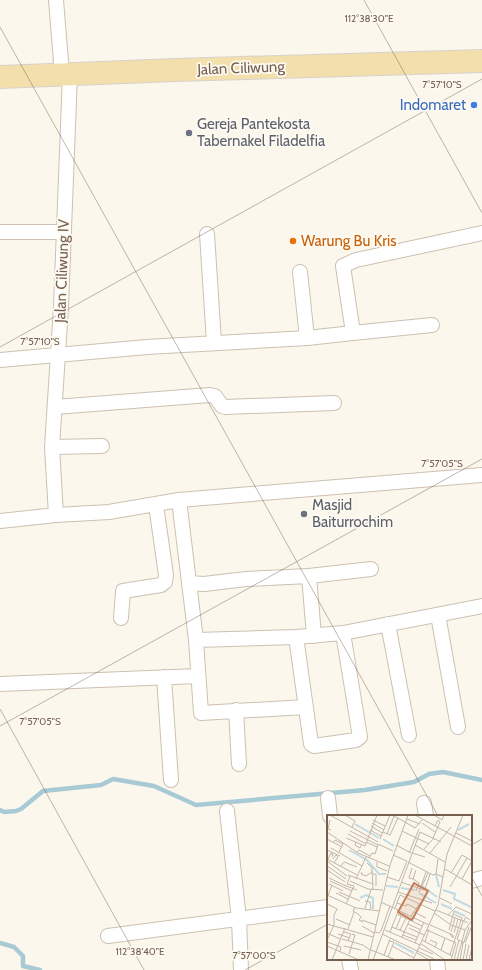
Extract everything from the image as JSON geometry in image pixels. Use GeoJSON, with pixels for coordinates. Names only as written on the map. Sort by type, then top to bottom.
{"type":"FeatureCollection","features":[{"type":"Feature","properties":{"kind":"main road","name":"Jalan Ciliwung"},"geometry":{"type":"LineString","coordinates":[[0,77],[482,61]]}},
{"type":"Feature","properties":{"kind":"street","name":"Jalan Ciliwung IV"},"geometry":{"type":"LineString","coordinates":[[56,0],[66,74],[63,232],[58,355],[52,447],[56,515]]}},
{"type":"Feature","properties":{"kind":"street"},"geometry":{"type":"LineString","coordinates":[[0,232],[63,232]]}},
{"type":"Feature","properties":{"kind":"street"},"geometry":{"type":"LineString","coordinates":[[353,333],[343,266],[356,260],[482,233]]}},
{"type":"Feature","properties":{"kind":"street"},"geometry":{"type":"LineString","coordinates":[[207,234],[214,342]]}},
{"type":"Feature","properties":{"kind":"street"},"geometry":{"type":"LineString","coordinates":[[300,272],[307,338]]}},
{"type":"Feature","properties":{"kind":"street"},"geometry":{"type":"LineString","coordinates":[[0,360],[214,342],[307,338],[432,326]]}},
{"type":"Feature","properties":{"kind":"street"},"geometry":{"type":"LineString","coordinates":[[55,407],[210,395],[215,396],[222,406],[225,407],[334,403]]}},
{"type":"Feature","properties":{"kind":"street"},"geometry":{"type":"LineString","coordinates":[[52,447],[102,446]]}},
{"type":"Feature","properties":{"kind":"street"},"geometry":{"type":"LineString","coordinates":[[0,521],[56,515],[109,512],[180,500],[482,475]]}},
{"type":"Feature","properties":{"kind":"street"},"geometry":{"type":"LineString","coordinates":[[180,500],[196,640],[201,713],[306,707]]}},
{"type":"Feature","properties":{"kind":"street"},"geometry":{"type":"LineString","coordinates":[[121,618],[123,591],[161,585],[165,582],[166,575],[156,505]]}},
{"type":"Feature","properties":{"kind":"street"},"geometry":{"type":"LineString","coordinates":[[189,583],[204,584],[246,579],[309,576],[371,568]]}},
{"type":"Feature","properties":{"kind":"street"},"geometry":{"type":"LineString","coordinates":[[309,576],[314,636]]}},
{"type":"Feature","properties":{"kind":"street"},"geometry":{"type":"LineString","coordinates":[[196,640],[296,637],[343,633],[482,606]]}},
{"type":"Feature","properties":{"kind":"street"},"geometry":{"type":"LineString","coordinates":[[438,615],[458,727]]}},
{"type":"Feature","properties":{"kind":"street"},"geometry":{"type":"LineString","coordinates":[[388,624],[409,735]]}},
{"type":"Feature","properties":{"kind":"street"},"geometry":{"type":"LineString","coordinates":[[296,637],[312,746],[314,746],[356,740],[360,737],[343,633]]}},
{"type":"Feature","properties":{"kind":"street"},"geometry":{"type":"LineString","coordinates":[[0,684],[198,676]]}},
{"type":"Feature","properties":{"kind":"street"},"geometry":{"type":"LineString","coordinates":[[164,677],[171,780]]}},
{"type":"Feature","properties":{"kind":"street"},"geometry":{"type":"LineString","coordinates":[[236,710],[238,764]]}},
{"type":"Feature","properties":{"kind":"street"},"geometry":{"type":"LineString","coordinates":[[328,798],[330,815]]}},
{"type":"Feature","properties":{"kind":"street"},"geometry":{"type":"LineString","coordinates":[[227,811],[239,919],[241,970]]}},
{"type":"Feature","properties":{"kind":"street"},"geometry":{"type":"LineString","coordinates":[[472,880],[482,878]]}},
{"type":"Feature","properties":{"kind":"street"},"geometry":{"type":"LineString","coordinates":[[108,936],[327,907]]}},
{"type":"Feature","properties":{"kind":"street"},"geometry":{"type":"LineString","coordinates":[[349,960],[350,970]]}},
{"type":"Feature","properties":{"kind":"street"},"geometry":{"type":"LineString","coordinates":[[437,960],[438,970]]}},
{"type":"Feature","properties":{"kind":"waterway"},"geometry":{"type":"LineString","coordinates":[[0,810],[4,812],[21,809],[43,791],[101,785],[113,779],[154,786],[196,805],[365,790],[414,782],[429,774],[443,772],[482,780]]}},
{"type":"Feature","properties":{"kind":"waterway"},"geometry":{"type":"LineString","coordinates":[[0,943],[14,947],[23,956],[23,966],[40,970]]}},
{"type":"Feature","properties":{"kind":"place","name":"Indomaret"},"geometry":{"type":"Point","coordinates":[474,105]}},
{"type":"Feature","properties":{"kind":"place","name":"Gereja Pantekosta Tabernakel Filadelfia"},"geometry":{"type":"Point","coordinates":[189,133]}},
{"type":"Feature","properties":{"kind":"place","name":"Warung Bu Kris"},"geometry":{"type":"Point","coordinates":[293,241]}},
{"type":"Feature","properties":{"kind":"place","name":"Masjid Baiturrochim"},"geometry":{"type":"Point","coordinates":[304,514]}}]}
